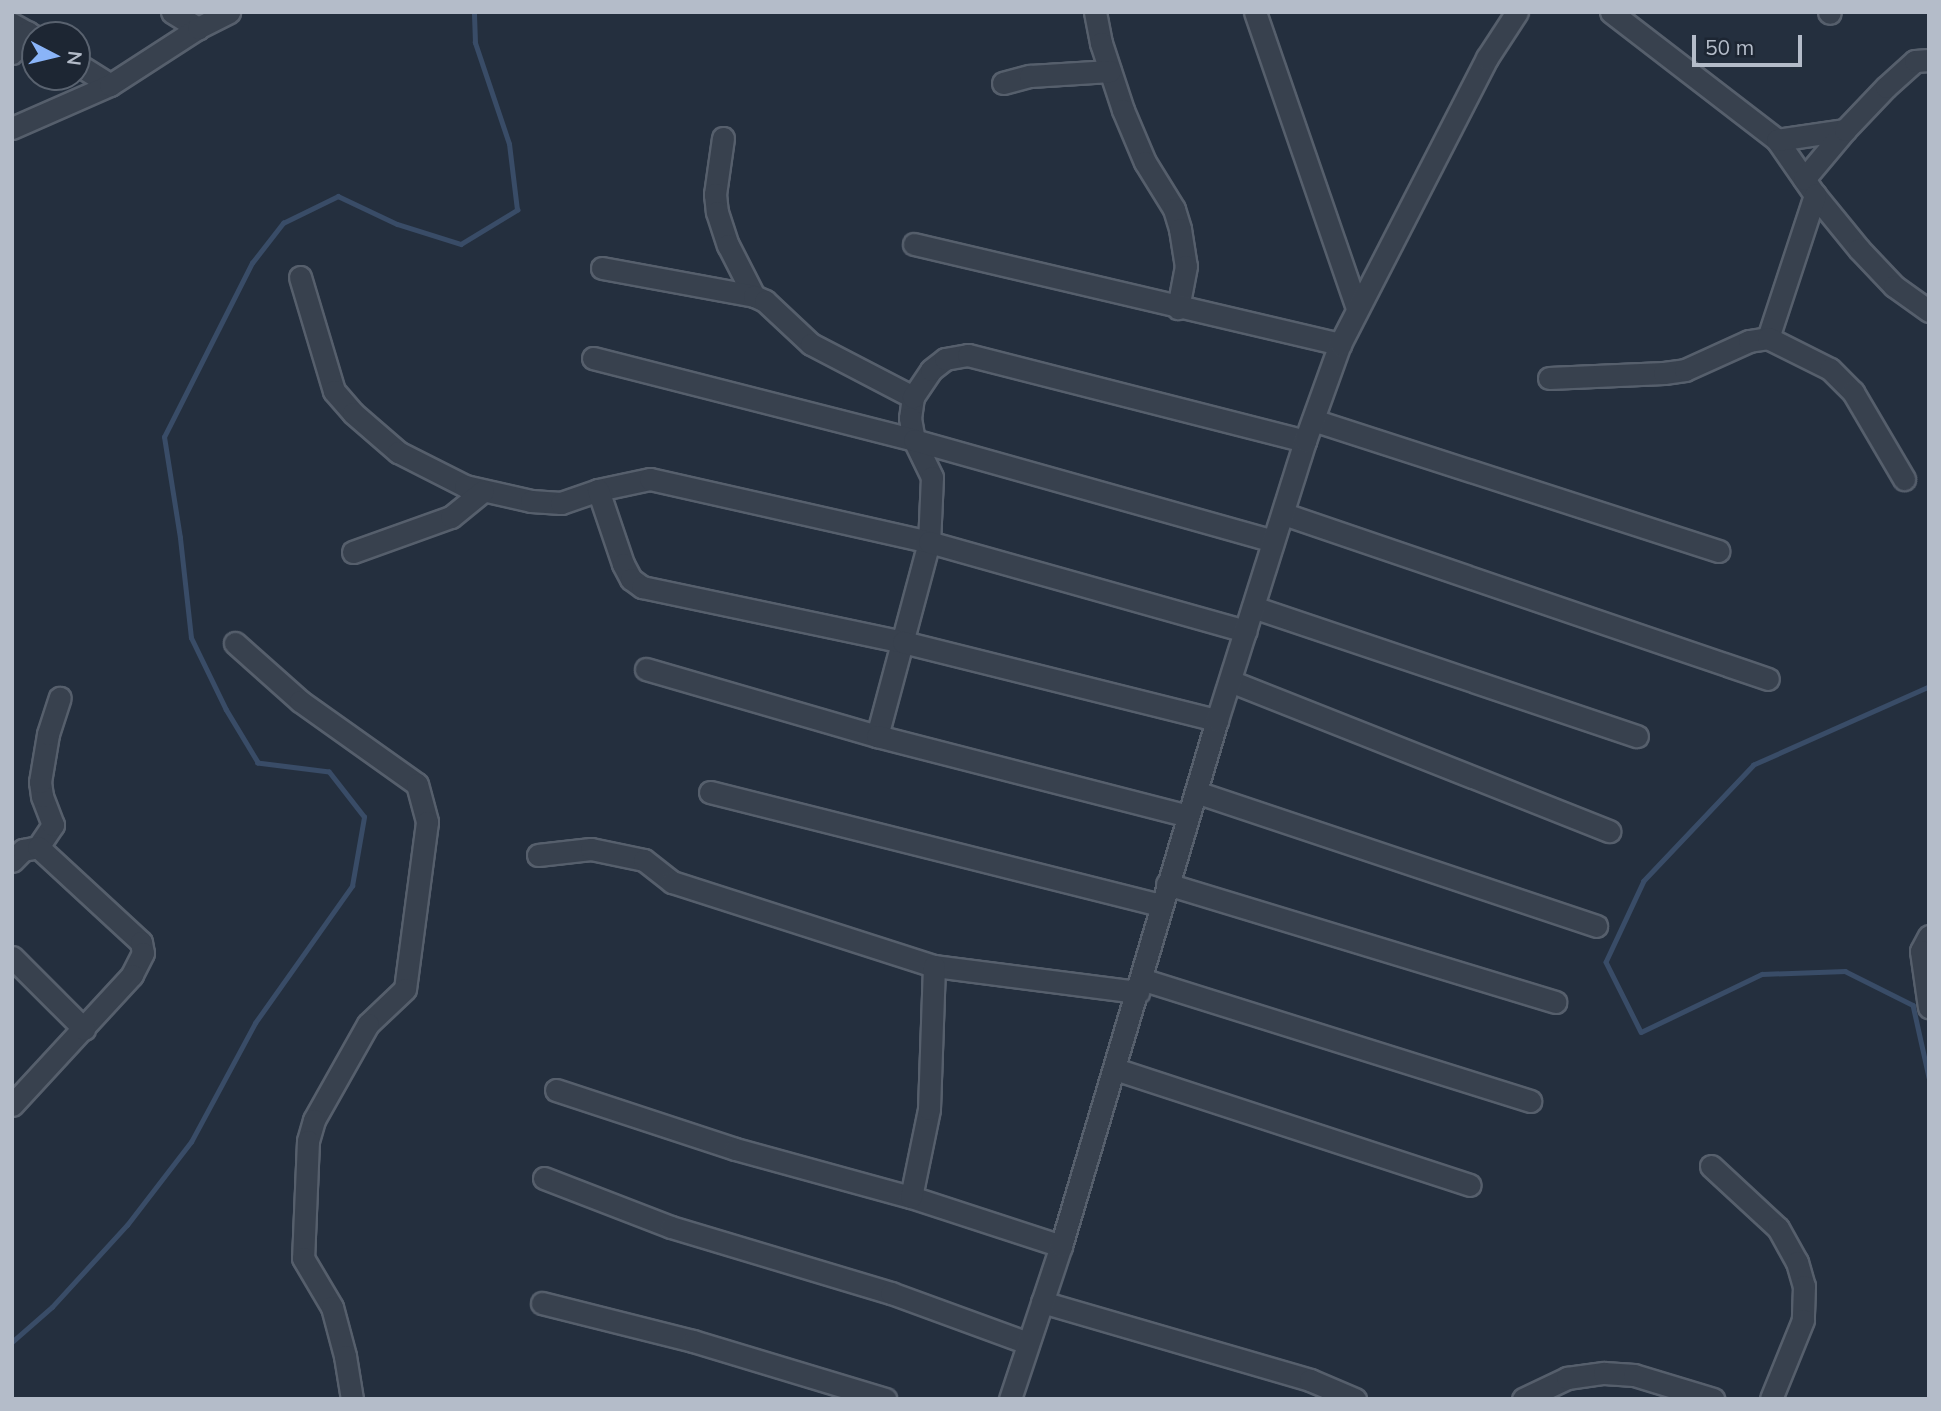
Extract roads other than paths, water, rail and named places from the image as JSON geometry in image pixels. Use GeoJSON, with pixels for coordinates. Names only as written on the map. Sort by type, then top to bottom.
{"type":"FeatureCollection","features":[{"type":"Feature","properties":{"kind":"street"},"geometry":{"type":"LineString","coordinates":[[172,12],[198,28]]}},
{"type":"Feature","properties":{"kind":"street"},"geometry":{"type":"LineString","coordinates":[[12,128],[110,85],[198,28],[229,12]]}},
{"type":"Feature","properties":{"kind":"street"},"geometry":{"type":"LineString","coordinates":[[1095,12],[1110,71],[1145,162],[1174,209],[1180,229],[1186,266],[1178,308]]}},
{"type":"Feature","properties":{"kind":"street"},"geometry":{"type":"LineString","coordinates":[[1255,12],[1356,306]]}},
{"type":"Feature","properties":{"kind":"street"},"geometry":{"type":"LineString","coordinates":[[1013,1398],[1115,1069],[1217,720],[1305,441],[1340,344],[1356,306],[1487,58],[1517,12]]}},
{"type":"Feature","properties":{"kind":"street"},"geometry":{"type":"LineString","coordinates":[[1611,12],[1777,139],[1810,187],[1894,286],[1929,311]]}},
{"type":"Feature","properties":{"kind":"street"},"geometry":{"type":"LineString","coordinates":[[12,53],[21,38]]}},
{"type":"Feature","properties":{"kind":"street"},"geometry":{"type":"LineString","coordinates":[[1768,338],[1810,187],[1844,130],[1915,61],[1929,60]]}},
{"type":"Feature","properties":{"kind":"street"},"geometry":{"type":"LineString","coordinates":[[1003,83],[1030,76],[1110,71]]}},
{"type":"Feature","properties":{"kind":"street"},"geometry":{"type":"LineString","coordinates":[[91,73],[110,85]]}},
{"type":"Feature","properties":{"kind":"street"},"geometry":{"type":"LineString","coordinates":[[1777,139],[1844,130]]}},
{"type":"Feature","properties":{"kind":"street"},"geometry":{"type":"LineString","coordinates":[[723,138],[715,194],[717,212],[728,245],[754,296]]}},
{"type":"Feature","properties":{"kind":"street"},"geometry":{"type":"LineString","coordinates":[[914,244],[1340,344]]}},
{"type":"Feature","properties":{"kind":"street"},"geometry":{"type":"LineString","coordinates":[[602,268],[754,296],[765,301],[811,344],[913,397]]}},
{"type":"Feature","properties":{"kind":"street"},"geometry":{"type":"LineString","coordinates":[[300,276],[325,369],[334,391],[353,413],[398,452],[442,476],[483,491],[531,501],[562,503],[598,489],[650,479],[929,542],[1246,631]]}},
{"type":"Feature","properties":{"kind":"street"},"geometry":{"type":"LineString","coordinates":[[1549,378],[1685,370],[1749,341],[1768,338],[1830,369],[1853,392],[1904,479]]}},
{"type":"Feature","properties":{"kind":"street"},"geometry":{"type":"LineString","coordinates":[[877,736],[929,542],[932,477],[914,440],[910,418],[913,397],[931,369],[945,359],[968,355],[1305,441]]}},
{"type":"Feature","properties":{"kind":"street"},"geometry":{"type":"LineString","coordinates":[[593,358],[914,440],[1273,541]]}},
{"type":"Feature","properties":{"kind":"street"},"geometry":{"type":"LineString","coordinates":[[1313,420],[1718,551]]}},
{"type":"Feature","properties":{"kind":"street"},"geometry":{"type":"LineString","coordinates":[[598,489],[623,564],[631,579],[642,587],[903,642],[1217,720]]}},
{"type":"Feature","properties":{"kind":"street"},"geometry":{"type":"LineString","coordinates":[[353,552],[451,517],[483,491]]}},
{"type":"Feature","properties":{"kind":"street"},"geometry":{"type":"LineString","coordinates":[[1284,514],[1768,679]]}},
{"type":"Feature","properties":{"kind":"street"},"geometry":{"type":"LineString","coordinates":[[1253,607],[1637,736]]}},
{"type":"Feature","properties":{"kind":"street"},"geometry":{"type":"LineString","coordinates":[[235,643],[300,701],[417,784],[427,822],[405,989],[368,1024],[314,1120],[308,1141],[303,1258],[332,1307],[345,1356],[352,1399]]}},
{"type":"Feature","properties":{"kind":"street"},"geometry":{"type":"LineString","coordinates":[[646,669],[877,736],[1188,816]]}},
{"type":"Feature","properties":{"kind":"street"},"geometry":{"type":"LineString","coordinates":[[1230,681],[1609,831]]}},
{"type":"Feature","properties":{"kind":"street"},"geometry":{"type":"LineString","coordinates":[[12,861],[23,850],[38,847],[53,825],[41,796],[40,782],[48,734],[60,698]]}},
{"type":"Feature","properties":{"kind":"street"},"geometry":{"type":"LineString","coordinates":[[710,792],[1161,905]]}},
{"type":"Feature","properties":{"kind":"street"},"geometry":{"type":"LineString","coordinates":[[1196,792],[1596,926]]}},
{"type":"Feature","properties":{"kind":"street"},"geometry":{"type":"LineString","coordinates":[[16,1092],[84,1029],[139,965],[143,953],[141,942],[38,847]]}},
{"type":"Feature","properties":{"kind":"street"},"geometry":{"type":"LineString","coordinates":[[538,855],[591,849],[644,860],[672,882],[933,966],[1140,985],[1530,1101]]}},
{"type":"Feature","properties":{"kind":"street"},"geometry":{"type":"LineString","coordinates":[[1167,884],[1556,1002]]}},
{"type":"Feature","properties":{"kind":"street"},"geometry":{"type":"LineString","coordinates":[[1929,936],[1921,951],[1929,1007]]}},
{"type":"Feature","properties":{"kind":"street"},"geometry":{"type":"LineString","coordinates":[[12,957],[84,1029]]}},
{"type":"Feature","properties":{"kind":"street"},"geometry":{"type":"LineString","coordinates":[[911,1197],[929,1109],[933,966]]}},
{"type":"Feature","properties":{"kind":"street"},"geometry":{"type":"LineString","coordinates":[[1115,1069],[1469,1185]]}},
{"type":"Feature","properties":{"kind":"street"},"geometry":{"type":"LineString","coordinates":[[556,1090],[735,1149],[911,1197],[1061,1246]]}},
{"type":"Feature","properties":{"kind":"street"},"geometry":{"type":"LineString","coordinates":[[1711,1166],[1778,1228],[1797,1262],[1804,1286],[1803,1320],[1771,1399]]}},
{"type":"Feature","properties":{"kind":"street"},"geometry":{"type":"LineString","coordinates":[[544,1178],[671,1227],[891,1293],[1028,1343]]}},
{"type":"Feature","properties":{"kind":"street"},"geometry":{"type":"LineString","coordinates":[[1042,1302],[1310,1380],[1355,1399]]}},
{"type":"Feature","properties":{"kind":"street"},"geometry":{"type":"LineString","coordinates":[[542,1304],[693,1341],[885,1399]]}},
{"type":"Feature","properties":{"kind":"street"},"geometry":{"type":"LineString","coordinates":[[1522,1399],[1567,1378],[1604,1373],[1634,1375],[1713,1399]]}},
{"type":"Feature","properties":{"kind":"waterway"},"geometry":{"type":"LineString","coordinates":[[12,1342],[52,1307],[127,1225],[191,1142],[255,1023],[352,886],[364,817],[329,772],[258,763],[226,710],[191,638],[180,538],[164,437],[252,263],[283,223],[338,196],[397,224],[461,244],[517,210],[509,144],[475,43],[474,12]]}},
{"type":"Feature","properties":{"kind":"waterway"},"geometry":{"type":"LineString","coordinates":[[1929,687],[1754,765],[1644,881],[1606,962],[1641,1032],[1762,974],[1845,971],[1913,1005],[1929,1077]]}}]}
